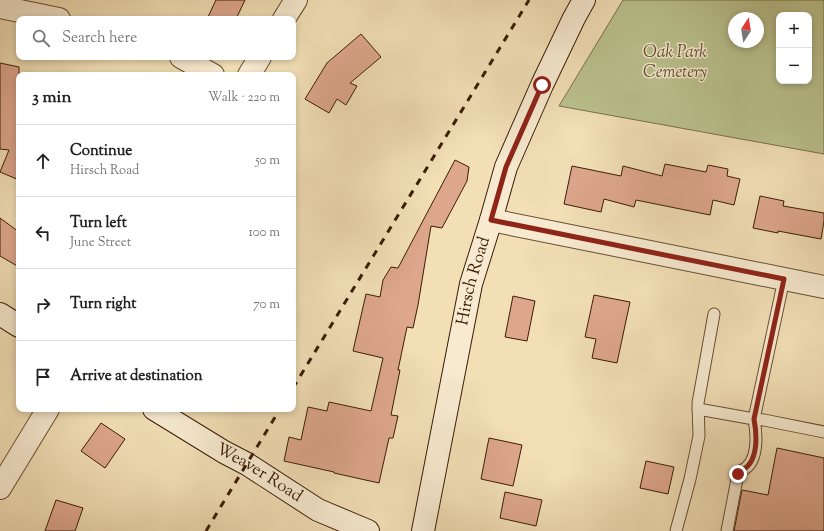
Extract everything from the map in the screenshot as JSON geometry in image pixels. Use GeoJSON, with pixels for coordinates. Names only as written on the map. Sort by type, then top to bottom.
{"type":"FeatureCollection","features":[{"type":"Feature","properties":{"kind":"street"},"geometry":{"type":"LineString","coordinates":[[286,16],[296,0]]}},
{"type":"Feature","properties":{"kind":"street","name":"Hirsch Road"},"geometry":{"type":"LineString","coordinates":[[423,531],[471,284],[506,167],[542,85],[584,0]]}},
{"type":"Feature","properties":{"kind":"street"},"geometry":{"type":"LineString","coordinates":[[0,7],[44,16]]}},
{"type":"Feature","properties":{"kind":"street"},"geometry":{"type":"LineString","coordinates":[[186,60],[208,72]]}},
{"type":"Feature","properties":{"kind":"street"},"geometry":{"type":"LineString","coordinates":[[251,72],[258,60]]}},
{"type":"Feature","properties":{"kind":"street"},"geometry":{"type":"LineString","coordinates":[[491,220],[824,287]]}},
{"type":"Feature","properties":{"kind":"street"},"geometry":{"type":"LineString","coordinates":[[0,314],[16,324]]}},
{"type":"Feature","properties":{"kind":"street"},"geometry":{"type":"LineString","coordinates":[[0,488],[46,412]]}},
{"type":"Feature","properties":{"kind":"street","name":"Weaver Road"},"geometry":{"type":"LineString","coordinates":[[159,412],[224,452],[247,464],[318,510],[368,531]]}},
{"type":"Feature","properties":{"kind":"lane"},"geometry":{"type":"LineString","coordinates":[[727,531],[738,474],[740,471],[749,466],[753,459],[756,435],[754,419],[784,279]]}},
{"type":"Feature","properties":{"kind":"lane"},"geometry":{"type":"LineString","coordinates":[[676,531],[690,479],[699,436],[698,403],[714,314]]}},
{"type":"Feature","properties":{"kind":"lane"},"geometry":{"type":"LineString","coordinates":[[698,409],[824,432]]}},
{"type":"Feature","properties":{"kind":"green space","name":"Oak Park Cemetery"},"geometry":{"type":"Polygon","coordinates":[[[623,0],[824,0],[824,154],[559,106],[623,0]]]}},
{"type":"Feature","properties":{"kind":"building"},"geometry":{"type":"Polygon","coordinates":[[[216,0],[245,0],[237,16],[208,16],[216,0]]]}},
{"type":"Feature","properties":{"kind":"building"},"geometry":{"type":"Polygon","coordinates":[[[361,34],[381,57],[350,83],[357,86],[346,105],[337,99],[329,113],[305,99],[327,63],[361,34]]]}},
{"type":"Feature","properties":{"kind":"building"},"geometry":{"type":"Polygon","coordinates":[[[0,63],[19,67],[19,72],[16,72],[16,179],[0,172],[9,150],[0,149],[0,63]]]}},
{"type":"Feature","properties":{"kind":"building"},"geometry":{"type":"Polygon","coordinates":[[[455,160],[469,167],[467,181],[442,228],[431,226],[413,328],[407,327],[398,370],[400,370],[391,415],[398,416],[393,438],[389,438],[379,483],[284,461],[289,437],[301,440],[308,407],[327,411],[329,402],[371,411],[383,358],[353,351],[366,294],[380,297],[383,280],[391,267],[398,268],[455,160]]]}},
{"type":"Feature","properties":{"kind":"building"},"geometry":{"type":"Polygon","coordinates":[[[665,164],[706,172],[708,165],[728,169],[727,176],[740,179],[734,205],[713,200],[710,215],[636,200],[634,207],[604,199],[601,212],[564,204],[572,166],[621,176],[623,166],[662,176],[665,164]]]}},
{"type":"Feature","properties":{"kind":"building"},"geometry":{"type":"Polygon","coordinates":[[[760,196],[784,201],[783,206],[824,213],[821,239],[753,228],[760,196]]]}},
{"type":"Feature","properties":{"kind":"building"},"geometry":{"type":"Polygon","coordinates":[[[0,218],[16,230],[16,265],[0,256],[0,218]]]}},
{"type":"Feature","properties":{"kind":"building"},"geometry":{"type":"Polygon","coordinates":[[[594,295],[630,302],[617,363],[592,358],[596,339],[585,337],[594,295]]]}},
{"type":"Feature","properties":{"kind":"building"},"geometry":{"type":"Polygon","coordinates":[[[513,296],[535,301],[527,341],[505,337],[513,296]]]}},
{"type":"Feature","properties":{"kind":"building"},"geometry":{"type":"Polygon","coordinates":[[[101,423],[125,439],[105,468],[81,451],[101,423]]]}},
{"type":"Feature","properties":{"kind":"building"},"geometry":{"type":"Polygon","coordinates":[[[489,438],[522,445],[513,486],[481,479],[489,438]]]}},
{"type":"Feature","properties":{"kind":"building"},"geometry":{"type":"Polygon","coordinates":[[[777,448],[824,458],[824,531],[734,531],[742,490],[768,495],[777,448]]]}},
{"type":"Feature","properties":{"kind":"building"},"geometry":{"type":"Polygon","coordinates":[[[646,461],[674,467],[668,494],[640,488],[646,461]]]}},
{"type":"Feature","properties":{"kind":"building"},"geometry":{"type":"Polygon","coordinates":[[[505,492],[542,500],[536,526],[500,518],[505,492]]]}},
{"type":"Feature","properties":{"kind":"building"},"geometry":{"type":"Polygon","coordinates":[[[56,500],[83,508],[75,531],[45,531],[56,500]]]}},
{"type":"Feature","properties":{"kind":"railway"},"geometry":{"type":"LineString","coordinates":[[296,383],[529,0]]}},
{"type":"Feature","properties":{"kind":"railway"},"geometry":{"type":"LineString","coordinates":[[206,531],[278,412]]}},
{"type":"Feature","properties":{"kind":"route"},"geometry":{"type":"LineString","coordinates":[[542,85],[506,167],[491,220],[784,279],[754,419],[756,435],[753,459],[749,466],[740,471],[738,474]]}}]}
